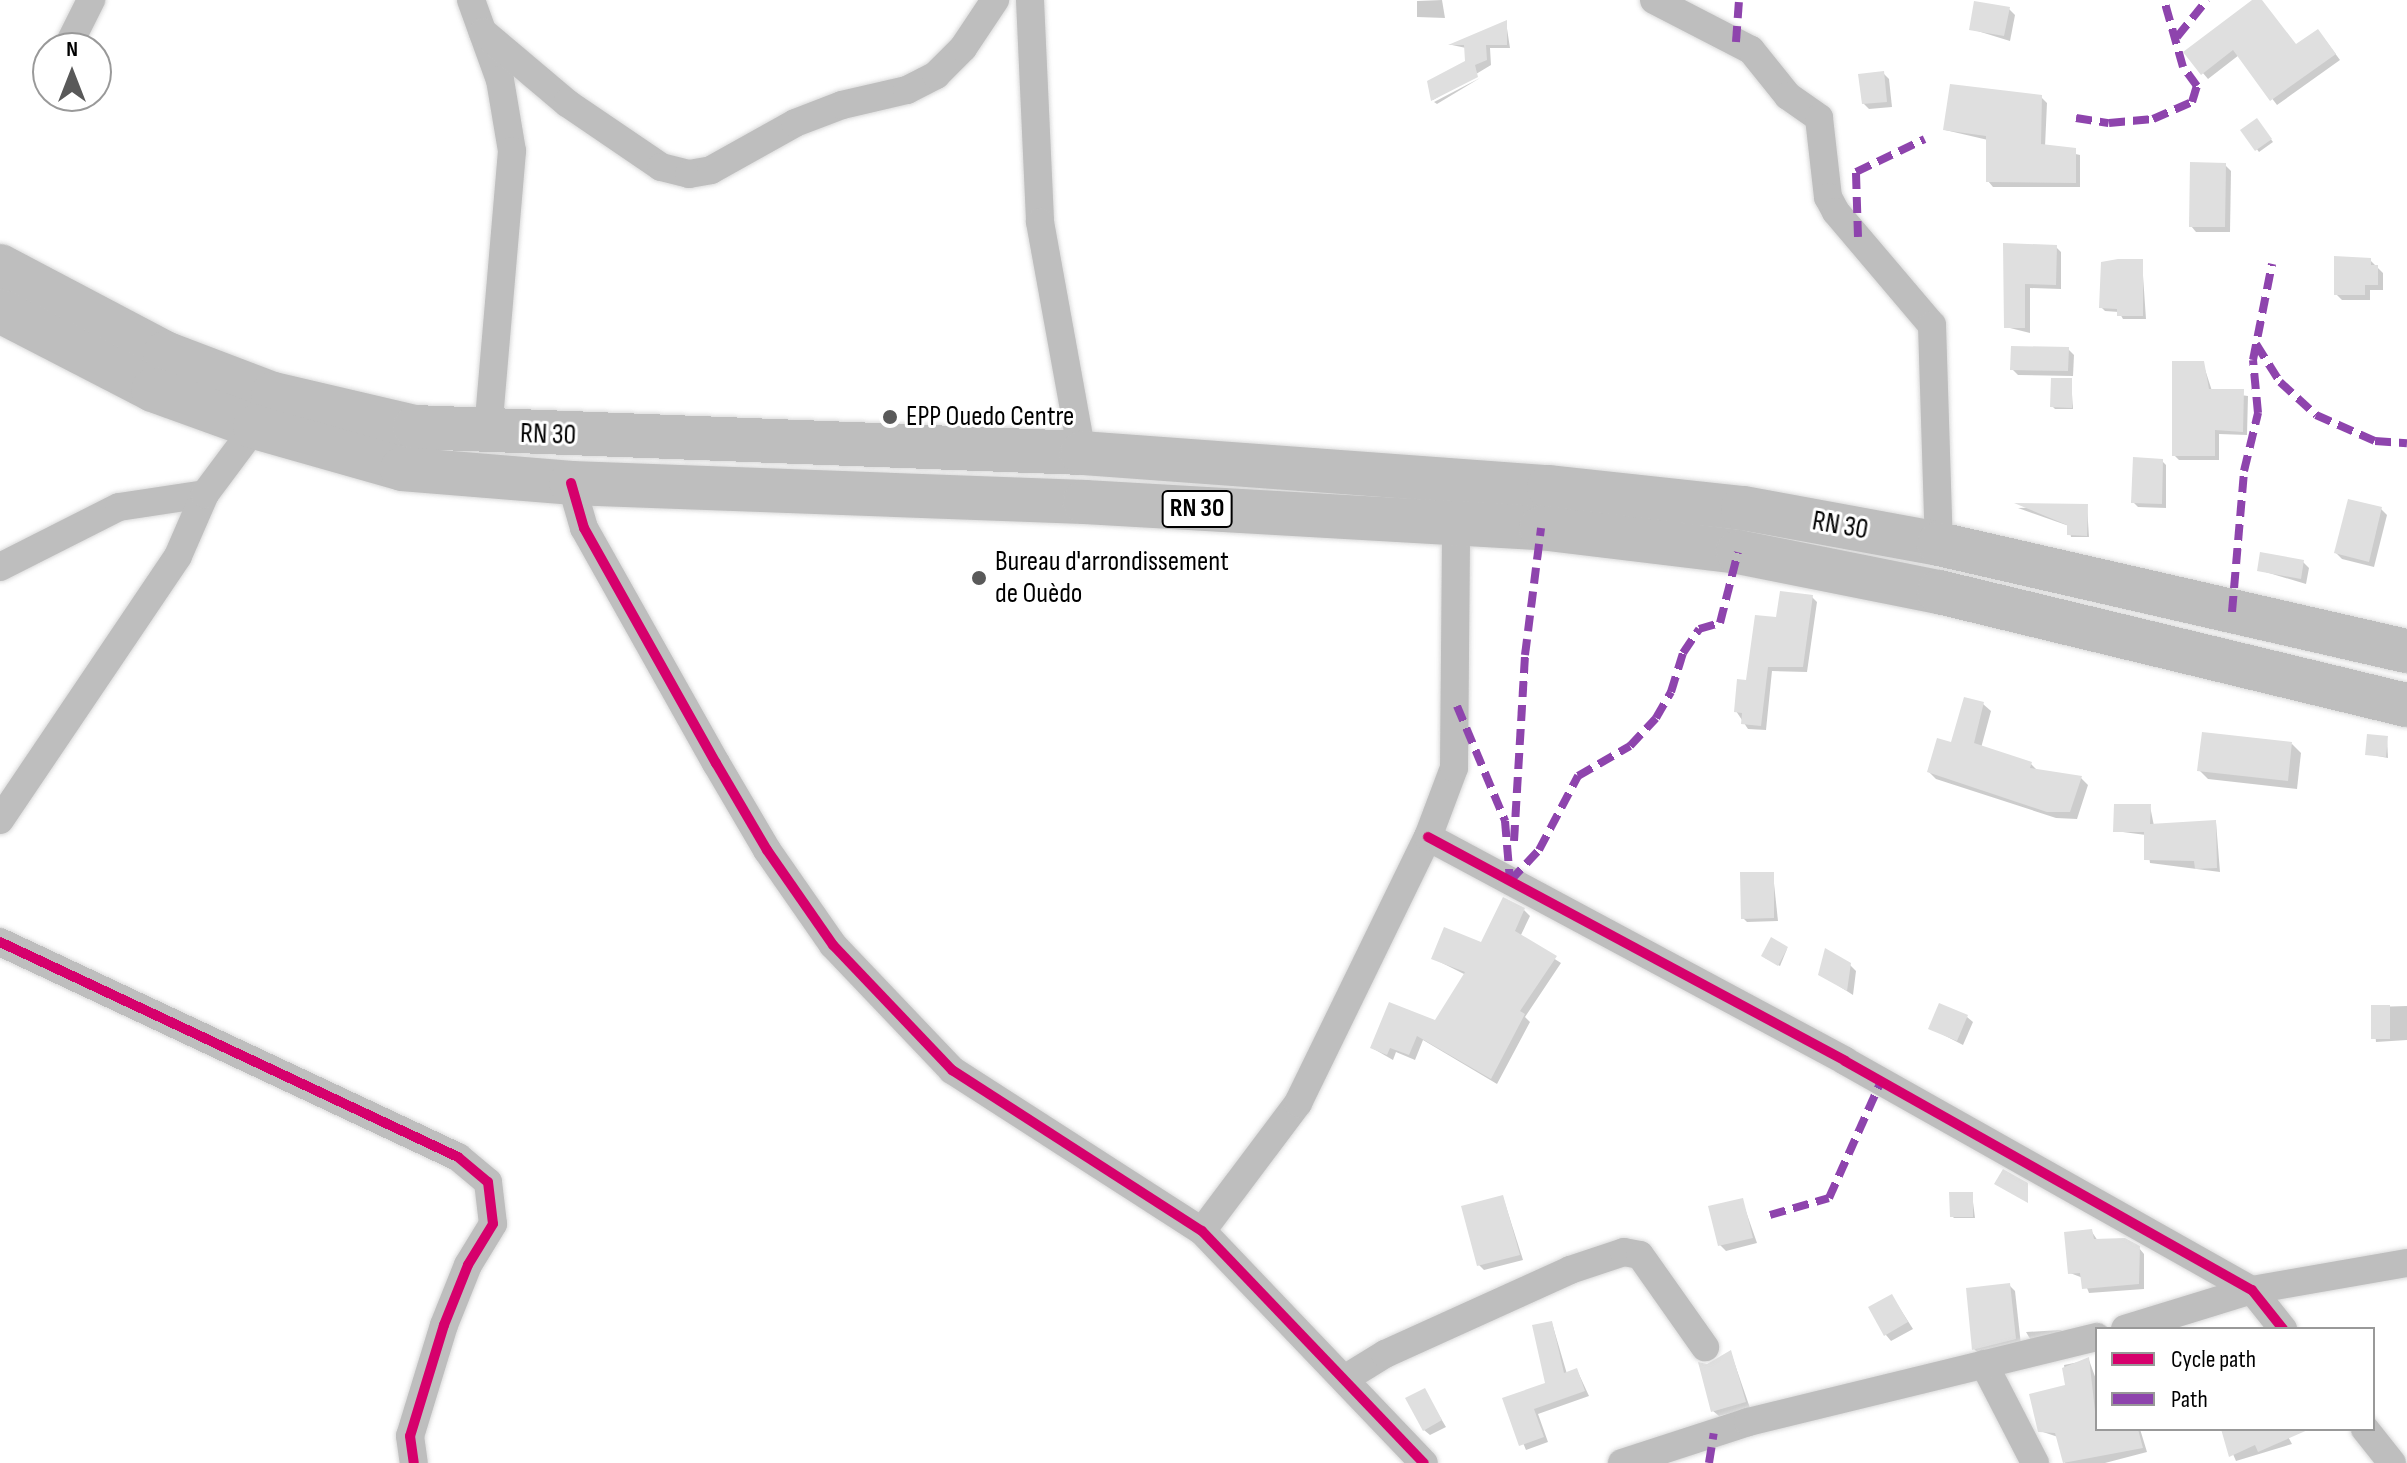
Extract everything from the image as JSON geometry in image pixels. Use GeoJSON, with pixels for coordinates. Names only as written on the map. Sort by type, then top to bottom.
{"type":"FeatureCollection","features":[{"type":"Feature","properties":{"kind":"main road","name":"RN 30"},"geometry":{"type":"LineString","coordinates":[[0,266],[165,353],[273,394],[415,427],[1082,453],[1549,487],[1743,508],[1939,544],[2407,651]]}},
{"type":"Feature","properties":{"kind":"main road","name":"RN 30"},"geometry":{"type":"LineString","coordinates":[[0,311],[153,390],[255,427],[402,469],[571,483],[1085,502],[1541,528],[1738,552],[1939,592],[2407,705]]}},
{"type":"Feature","properties":{"kind":"street"},"geometry":{"type":"LineString","coordinates":[[75,32],[91,0]]}},
{"type":"Feature","properties":{"kind":"street"},"geometry":{"type":"LineString","coordinates":[[471,0],[500,80],[513,178],[488,432]]}},
{"type":"Feature","properties":{"kind":"street"},"geometry":{"type":"LineString","coordinates":[[483,32],[567,103],[661,167],[689,174],[711,170],[795,123],[842,105],[907,90],[936,75],[963,48],[995,0]]}},
{"type":"Feature","properties":{"kind":"street"},"geometry":{"type":"LineString","coordinates":[[1030,0],[1040,222],[1082,453]]}},
{"type":"Feature","properties":{"kind":"street"},"geometry":{"type":"LineString","coordinates":[[1654,0],[1751,50],[1788,96],[1819,118],[1828,197],[1836,212],[1932,325],[1939,544]]}},
{"type":"Feature","properties":{"kind":"street"},"geometry":{"type":"LineString","coordinates":[[0,820],[178,556],[205,494],[255,427]]}},
{"type":"Feature","properties":{"kind":"street"},"geometry":{"type":"LineString","coordinates":[[571,483],[584,528],[716,763],[767,850],[833,945],[952,1070],[1202,1231],[1346,1378],[1424,1463]]}},
{"type":"Feature","properties":{"kind":"street"},"geometry":{"type":"LineString","coordinates":[[0,567],[119,507],[205,494]]}},
{"type":"Feature","properties":{"kind":"street"},"geometry":{"type":"LineString","coordinates":[[1202,1231],[1298,1103],[1428,837],[1454,768],[1456,523]]}},
{"type":"Feature","properties":{"kind":"street"},"geometry":{"type":"LineString","coordinates":[[1428,837],[1831,1054],[2252,1290],[2281,1327]]}},
{"type":"Feature","properties":{"kind":"street"},"geometry":{"type":"LineString","coordinates":[[0,942],[458,1157],[488,1182],[493,1224],[468,1265],[444,1325],[410,1436],[414,1463]]}},
{"type":"Feature","properties":{"kind":"street"},"geometry":{"type":"LineString","coordinates":[[1346,1378],[1385,1354],[1570,1270],[1624,1252],[1640,1255],[1705,1347]]}},
{"type":"Feature","properties":{"kind":"street"},"geometry":{"type":"LineString","coordinates":[[2132,1327],[2252,1290],[2407,1263]]}},
{"type":"Feature","properties":{"kind":"street"},"geometry":{"type":"LineString","coordinates":[[1622,1463],[1748,1422],[2095,1337]]}},
{"type":"Feature","properties":{"kind":"street"},"geometry":{"type":"LineString","coordinates":[[1984,1364],[2035,1463]]}},
{"type":"Feature","properties":{"kind":"street"},"geometry":{"type":"LineString","coordinates":[[2367,1431],[2392,1463]]}},
{"type":"Feature","properties":{"kind":"building"},"geometry":{"type":"Polygon","coordinates":[[[2252,0],[2262,0],[2296,44],[2318,29],[2336,54],[2270,101],[2233,50],[2201,75],[2183,52],[2252,0]]]}},
{"type":"Feature","properties":{"kind":"building"},"geometry":{"type":"Polygon","coordinates":[[[1974,1],[2010,7],[2004,36],[1969,30],[1974,1]]]}},
{"type":"Feature","properties":{"kind":"building"},"geometry":{"type":"Polygon","coordinates":[[[1507,20],[1507,45],[1486,45],[1487,60],[1475,65],[1478,77],[1431,101],[1427,81],[1465,61],[1464,45],[1448,45],[1507,20]]]}},
{"type":"Feature","properties":{"kind":"building"},"geometry":{"type":"Polygon","coordinates":[[[1884,71],[1887,102],[1862,104],[1858,74],[1884,71]]]}},
{"type":"Feature","properties":{"kind":"building"},"geometry":{"type":"Polygon","coordinates":[[[1950,84],[2042,95],[2041,144],[2076,148],[2076,183],[1986,182],[1986,136],[1943,130],[1950,84]]]}},
{"type":"Feature","properties":{"kind":"building"},"geometry":{"type":"Polygon","coordinates":[[[2257,118],[2272,139],[2255,151],[2240,130],[2257,118]]]}},
{"type":"Feature","properties":{"kind":"building"},"geometry":{"type":"Polygon","coordinates":[[[2190,162],[2226,163],[2225,227],[2189,227],[2190,162]]]}},
{"type":"Feature","properties":{"kind":"building"},"geometry":{"type":"Polygon","coordinates":[[[2003,243],[2057,245],[2056,285],[2025,284],[2025,328],[2004,328],[2003,243]]]}},
{"type":"Feature","properties":{"kind":"building"},"geometry":{"type":"Polygon","coordinates":[[[2334,256],[2371,258],[2371,265],[2378,265],[2378,285],[2365,285],[2365,295],[2334,295],[2334,256]]]}},
{"type":"Feature","properties":{"kind":"building"},"geometry":{"type":"Polygon","coordinates":[[[2143,259],[2143,316],[2117,316],[2117,309],[2099,308],[2101,262],[2143,259]]]}},
{"type":"Feature","properties":{"kind":"building"},"geometry":{"type":"Polygon","coordinates":[[[2011,346],[2069,347],[2068,371],[2010,370],[2011,346]]]}},
{"type":"Feature","properties":{"kind":"building"},"geometry":{"type":"Polygon","coordinates":[[[2172,361],[2204,361],[2209,389],[2244,389],[2243,432],[2215,430],[2215,456],[2172,456],[2172,361]]]}},
{"type":"Feature","properties":{"kind":"building"},"geometry":{"type":"Polygon","coordinates":[[[2051,378],[2072,378],[2072,408],[2050,407],[2051,378]]]}},
{"type":"Feature","properties":{"kind":"building"},"geometry":{"type":"Polygon","coordinates":[[[2133,457],[2163,459],[2162,504],[2131,503],[2133,457]]]}},
{"type":"Feature","properties":{"kind":"building"},"geometry":{"type":"Polygon","coordinates":[[[2348,499],[2382,507],[2369,562],[2334,553],[2348,499]]]}},
{"type":"Feature","properties":{"kind":"building"},"geometry":{"type":"Polygon","coordinates":[[[2014,503],[2088,504],[2087,536],[2067,535],[2067,525],[2014,503]]]}},
{"type":"Feature","properties":{"kind":"building"},"geometry":{"type":"Polygon","coordinates":[[[2260,552],[2304,560],[2301,579],[2257,571],[2260,552]]]}},
{"type":"Feature","properties":{"kind":"building"},"geometry":{"type":"Polygon","coordinates":[[[1780,591],[1813,595],[1803,667],[1768,667],[1761,726],[1741,724],[1742,713],[1734,712],[1737,679],[1746,680],[1755,615],[1776,617],[1780,591]]]}},
{"type":"Feature","properties":{"kind":"building"},"geometry":{"type":"Polygon","coordinates":[[[1964,697],[1984,702],[1974,743],[2032,762],[2030,768],[2082,776],[2070,812],[2047,812],[1927,772],[1937,738],[1951,742],[1964,697]]]}},
{"type":"Feature","properties":{"kind":"building"},"geometry":{"type":"Polygon","coordinates":[[[2202,732],[2292,742],[2288,781],[2197,771],[2202,732]]]}},
{"type":"Feature","properties":{"kind":"building"},"geometry":{"type":"Polygon","coordinates":[[[2367,734],[2388,736],[2386,757],[2365,755],[2367,734]]]}},
{"type":"Feature","properties":{"kind":"building"},"geometry":{"type":"Polygon","coordinates":[[[2114,804],[2151,804],[2150,824],[2216,820],[2217,868],[2195,869],[2194,861],[2144,860],[2144,832],[2113,832],[2114,804]]]}},
{"type":"Feature","properties":{"kind":"building"},"geometry":{"type":"Polygon","coordinates":[[[1740,872],[1774,872],[1774,918],[1741,919],[1740,872]]]}},
{"type":"Feature","properties":{"kind":"building"},"geometry":{"type":"Polygon","coordinates":[[[1503,897],[1525,908],[1515,931],[1557,956],[1520,1011],[1525,1014],[1491,1079],[1417,1036],[1409,1055],[1390,1048],[1387,1055],[1370,1048],[1389,1002],[1435,1020],[1465,972],[1431,959],[1444,927],[1481,942],[1503,897]]]}},
{"type":"Feature","properties":{"kind":"building"},"geometry":{"type":"Polygon","coordinates":[[[1771,937],[1788,947],[1778,966],[1761,956],[1771,937]]]}},
{"type":"Feature","properties":{"kind":"building"},"geometry":{"type":"Polygon","coordinates":[[[1825,948],[1851,963],[1847,991],[1818,975],[1825,948]]]}},
{"type":"Feature","properties":{"kind":"building"},"geometry":{"type":"Polygon","coordinates":[[[1939,1003],[1968,1015],[1957,1041],[1928,1029],[1939,1003]]]}},
{"type":"Feature","properties":{"kind":"building"},"geometry":{"type":"Polygon","coordinates":[[[2371,1005],[2390,1005],[2390,1039],[2371,1039],[2371,1005]]]}},
{"type":"Feature","properties":{"kind":"building"},"geometry":{"type":"Polygon","coordinates":[[[2003,1169],[2028,1183],[2028,1203],[1994,1184],[2003,1169]]]}},
{"type":"Feature","properties":{"kind":"building"},"geometry":{"type":"Polygon","coordinates":[[[1949,1192],[1973,1192],[1973,1217],[1950,1217],[1949,1192]]]}},
{"type":"Feature","properties":{"kind":"building"},"geometry":{"type":"Polygon","coordinates":[[[1503,1195],[1520,1255],[1477,1266],[1461,1206],[1503,1195]]]}},
{"type":"Feature","properties":{"kind":"building"},"geometry":{"type":"Polygon","coordinates":[[[1743,1198],[1753,1238],[1718,1246],[1708,1206],[1743,1198]]]}},
{"type":"Feature","properties":{"kind":"building"},"geometry":{"type":"Polygon","coordinates":[[[2092,1229],[2094,1239],[2125,1238],[2140,1246],[2139,1284],[2082,1289],[2080,1273],[2068,1274],[2064,1232],[2092,1229]]]}},
{"type":"Feature","properties":{"kind":"building"},"geometry":{"type":"Polygon","coordinates":[[[2010,1283],[2016,1339],[1972,1350],[1966,1288],[2010,1283]]]}},
{"type":"Feature","properties":{"kind":"building"},"geometry":{"type":"Polygon","coordinates":[[[1892,1294],[1908,1322],[1884,1336],[1868,1307],[1892,1294]]]}},
{"type":"Feature","properties":{"kind":"building"},"geometry":{"type":"Polygon","coordinates":[[[1552,1321],[1564,1373],[1577,1368],[1585,1391],[1534,1409],[1544,1437],[1519,1446],[1502,1398],[1545,1383],[1532,1325],[1552,1321]]]}},
{"type":"Feature","properties":{"kind":"building"},"geometry":{"type":"Polygon","coordinates":[[[1731,1350],[1746,1402],[1711,1412],[1698,1362],[1707,1364],[1731,1350]]]}},
{"type":"Feature","properties":{"kind":"building"},"geometry":{"type":"Polygon","coordinates":[[[2089,1357],[2095,1431],[2139,1431],[2143,1448],[2063,1463],[2055,1433],[2038,1432],[2029,1394],[2065,1385],[2062,1368],[2089,1357]]]}},
{"type":"Feature","properties":{"kind":"building"},"geometry":{"type":"Polygon","coordinates":[[[1425,1388],[1442,1420],[1423,1431],[1405,1398],[1425,1388]]]}},
{"type":"Feature","properties":{"kind":"building"},"geometry":{"type":"Polygon","coordinates":[[[2222,1431],[2305,1431],[2258,1452],[2255,1445],[2229,1457],[2222,1431]]]}},
{"type":"Feature","properties":{"kind":"marked path"},"geometry":{"type":"LineString","coordinates":[[1736,42],[1739,0]]}},
{"type":"Feature","properties":{"kind":"marked path"},"geometry":{"type":"LineString","coordinates":[[2076,118],[2109,123],[2153,119],[2192,102],[2197,86],[2183,67],[2164,0]]}},
{"type":"Feature","properties":{"kind":"marked path"},"geometry":{"type":"LineString","coordinates":[[2177,37],[2207,0]]}},
{"type":"Feature","properties":{"kind":"marked path"},"geometry":{"type":"LineString","coordinates":[[1858,237],[1856,172],[1925,139]]}},
{"type":"Feature","properties":{"kind":"marked path"},"geometry":{"type":"LineString","coordinates":[[2232,612],[2244,471],[2258,413],[2253,360],[2272,264]]}},
{"type":"Feature","properties":{"kind":"marked path"},"geometry":{"type":"LineString","coordinates":[[2256,344],[2280,382],[2316,415],[2375,441],[2407,443]]}},
{"type":"Feature","properties":{"kind":"marked path"},"geometry":{"type":"LineString","coordinates":[[1514,841],[1525,655],[1541,528]]}},
{"type":"Feature","properties":{"kind":"marked path"},"geometry":{"type":"LineString","coordinates":[[1457,706],[1505,821],[1510,881],[1539,850],[1578,776],[1630,746],[1656,718],[1671,692],[1683,653],[1699,629],[1720,623],[1738,552]]}},
{"type":"Feature","properties":{"kind":"marked path"},"geometry":{"type":"LineString","coordinates":[[1770,1215],[1829,1198],[1881,1081]]}},
{"type":"Feature","properties":{"kind":"marked path"},"geometry":{"type":"LineString","coordinates":[[1709,1463],[1714,1433]]}},
{"type":"Feature","properties":{"kind":"cycle path"},"geometry":{"type":"LineString","coordinates":[[571,483],[584,528],[716,763],[767,850],[833,945],[952,1070],[1202,1231],[1424,1463]]}},
{"type":"Feature","properties":{"kind":"cycle path"},"geometry":{"type":"LineString","coordinates":[[1428,837],[1845,1061],[2252,1290],[2281,1327]]}},
{"type":"Feature","properties":{"kind":"cycle path"},"geometry":{"type":"LineString","coordinates":[[0,942],[458,1157],[488,1182],[493,1224],[468,1265],[444,1325],[410,1436],[414,1463]]}},
{"type":"Feature","properties":{"kind":"place","name":"EPP Ouedo Centre"},"geometry":{"type":"Point","coordinates":[890,417]}},
{"type":"Feature","properties":{"kind":"place","name":"Bureau d'arrondissement de Ouèdo"},"geometry":{"type":"Point","coordinates":[979,578]}}]}
